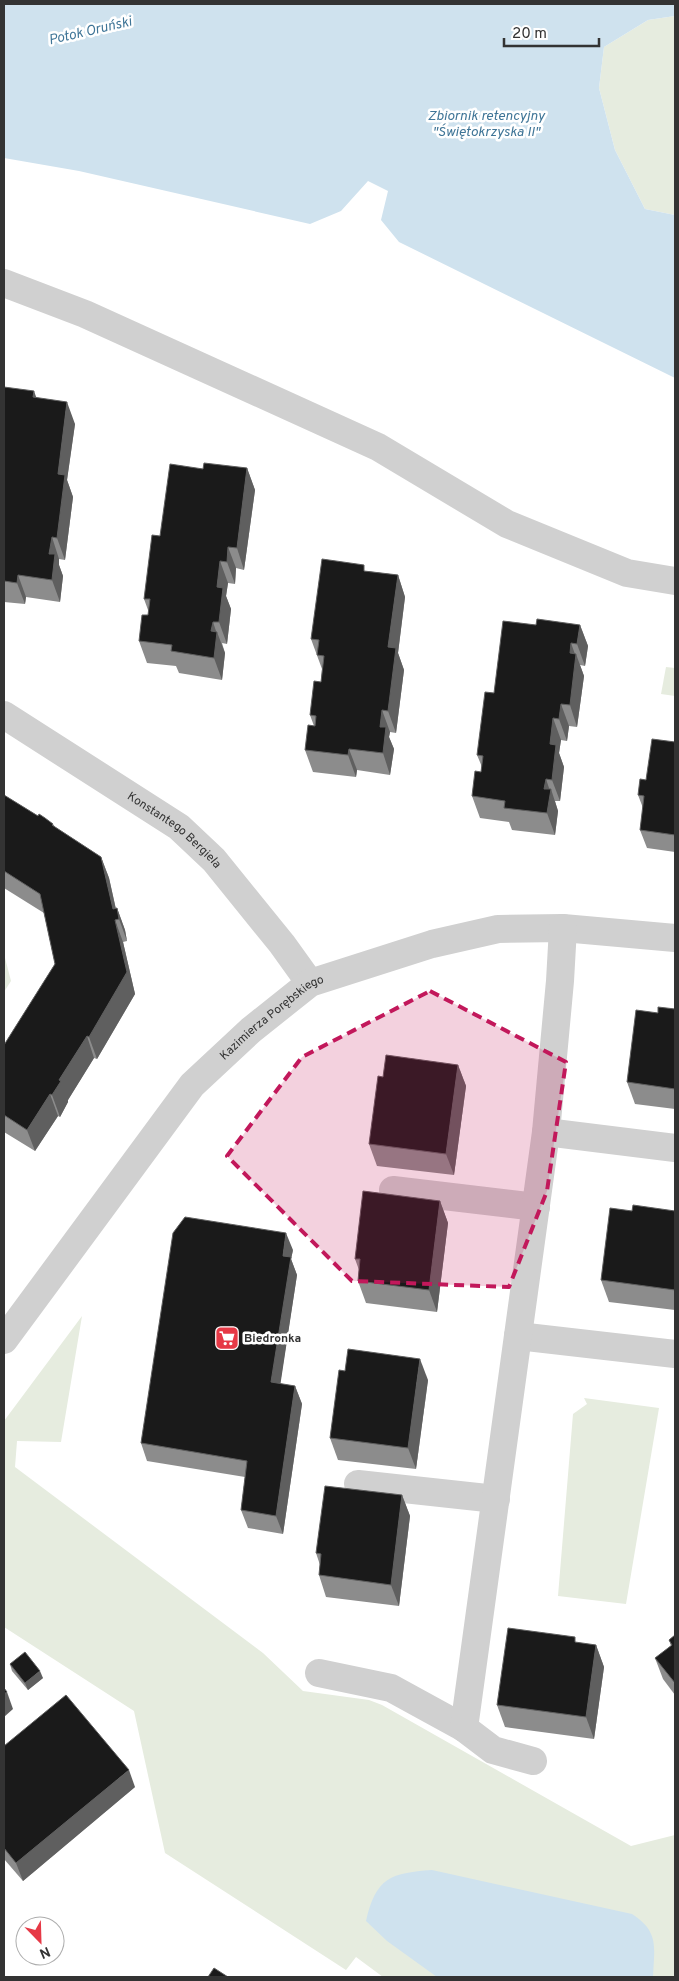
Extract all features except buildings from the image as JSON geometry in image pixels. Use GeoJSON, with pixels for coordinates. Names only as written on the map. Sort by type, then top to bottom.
{"type":"FeatureCollection","features":[{"type":"Feature","properties":{"kind":"street"},"geometry":{"type":"LineString","coordinates":[[4,283],[85,314],[378,447],[507,524],[627,573],[675,581]]}},
{"type":"Feature","properties":{"kind":"street","name":"Konstantego Bergiela"},"geometry":{"type":"LineString","coordinates":[[4,715],[179,827],[214,860],[282,944],[310,983]]}},
{"type":"Feature","properties":{"kind":"street"},"geometry":{"type":"LineString","coordinates":[[464,1728],[546,1132],[563,928]]}},
{"type":"Feature","properties":{"kind":"street","name":"Kazimierza Porębskiego"},"geometry":{"type":"LineString","coordinates":[[4,1340],[192,1084],[251,1030],[310,983],[432,944],[498,929],[563,928],[675,938]]}},
{"type":"Feature","properties":{"kind":"street"},"geometry":{"type":"LineString","coordinates":[[546,1132],[675,1148]]}},
{"type":"Feature","properties":{"kind":"street"},"geometry":{"type":"LineString","coordinates":[[394,1190],[536,1207]]}},
{"type":"Feature","properties":{"kind":"street"},"geometry":{"type":"LineString","coordinates":[[518,1336],[675,1354]]}},
{"type":"Feature","properties":{"kind":"street"},"geometry":{"type":"LineString","coordinates":[[358,1484],[496,1500]]}},
{"type":"Feature","properties":{"kind":"street"},"geometry":{"type":"LineString","coordinates":[[318,1673],[391,1688],[464,1728],[493,1750],[533,1760]]}},
{"type":"Feature","properties":{"kind":"highlighted area"},"geometry":{"type":"Polygon","coordinates":[[[430,991],[566,1062],[547,1191],[509,1287],[352,1281],[227,1156],[302,1057],[430,991]]]}},
{"type":"Feature","properties":{"kind":"shaded area"},"geometry":{"type":"Polygon","coordinates":[[[675,16],[675,215],[645,209],[615,150],[599,88],[604,47],[648,20],[675,16]]]}},
{"type":"Feature","properties":{"kind":"shaded area"},"geometry":{"type":"Polygon","coordinates":[[[666,667],[675,668],[675,696],[661,694],[666,667]]]}},
{"type":"Feature","properties":{"kind":"shaded area"},"geometry":{"type":"Polygon","coordinates":[[[4,954],[11,981],[4,992],[4,954]]]}},
{"type":"Feature","properties":{"kind":"shaded area"},"geometry":{"type":"Polygon","coordinates":[[[82,1316],[61,1442],[17,1441],[15,1467],[263,1653],[303,1691],[369,1700],[382,1705],[631,1846],[675,1835],[675,1977],[383,1977],[356,1957],[346,1970],[165,1853],[134,1711],[4,1627],[4,1421],[82,1316]]]}},
{"type":"Feature","properties":{"kind":"shaded area"},"geometry":{"type":"Polygon","coordinates":[[[584,1398],[659,1408],[626,1604],[558,1596],[573,1414],[587,1404],[584,1398]]]}},
{"type":"Feature","properties":{"kind":"water","name":"Zbiornik retencyjny \"Świętokrzyska II\""},"geometry":{"type":"Polygon","coordinates":[[[4,4],[675,4],[675,16],[648,20],[604,47],[599,88],[615,150],[645,209],[675,215],[675,378],[399,242],[381,220],[388,191],[368,181],[341,211],[310,224],[79,171],[4,158],[4,4]]]}},
{"type":"Feature","properties":{"kind":"water"},"geometry":{"type":"Polygon","coordinates":[[[432,1870],[632,1914],[647,1927],[651,1934],[654,1949],[653,1977],[437,1977],[387,1941],[366,1921],[375,1895],[387,1880],[405,1873],[432,1870]]]}},
{"type":"Feature","properties":{"kind":"place","name":"Biedronka"},"geometry":{"type":"Point","coordinates":[227,1338]}},
{"type":"Feature","properties":{"kind":"water label","name":"Potok Oruński"},"geometry":{"type":"Point","coordinates":[90,30]}}]}
